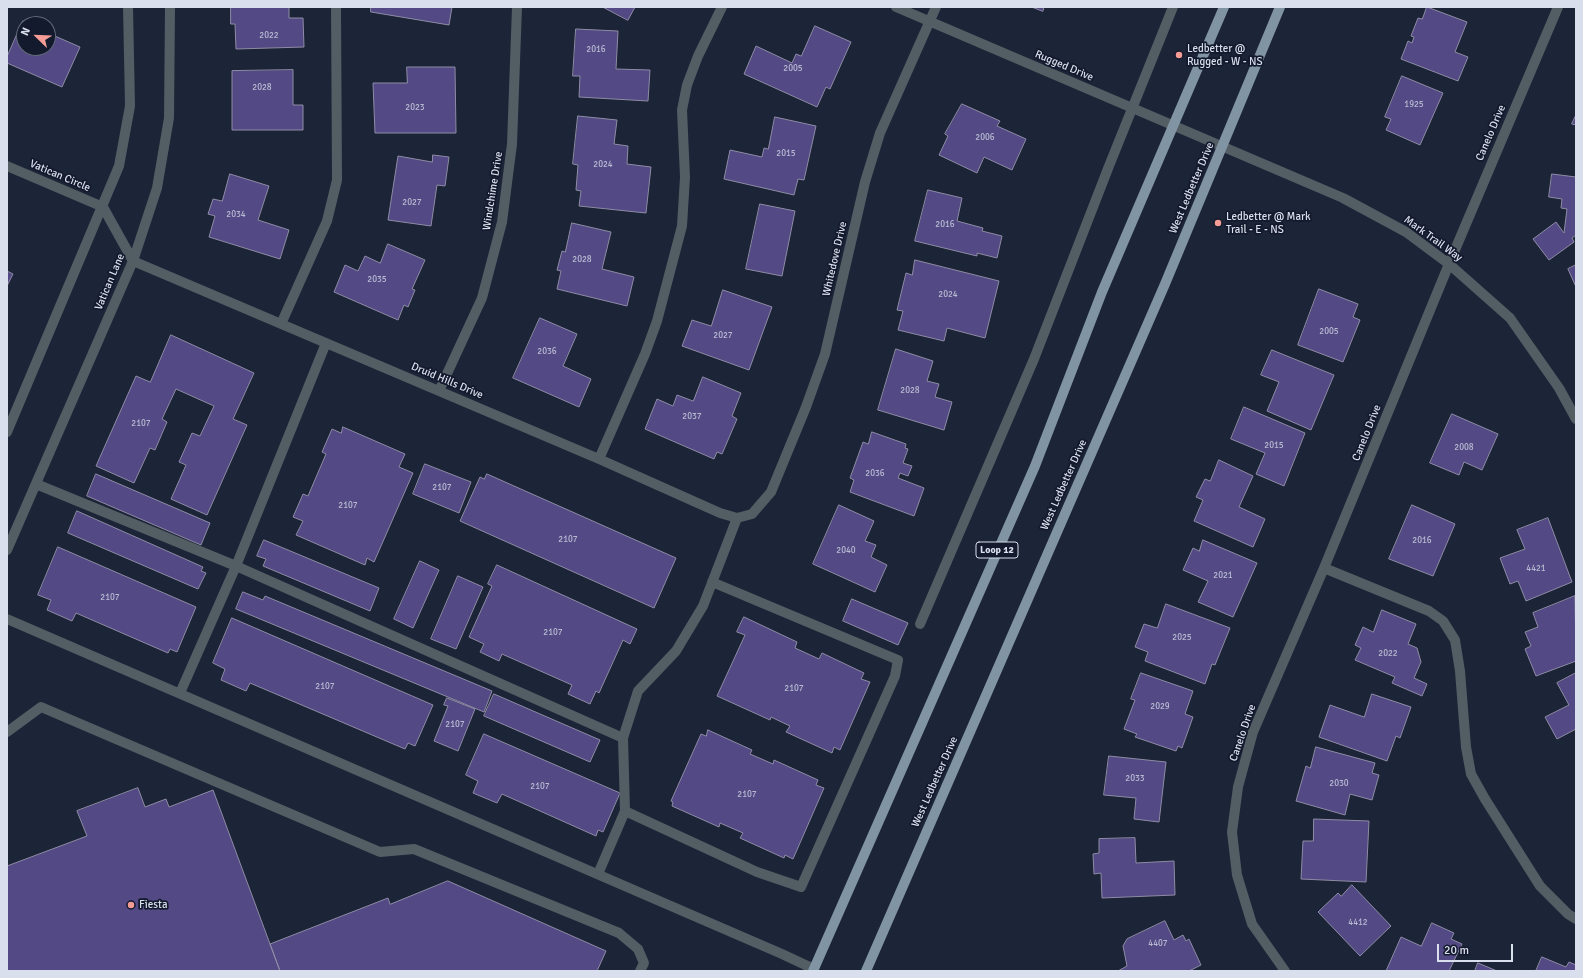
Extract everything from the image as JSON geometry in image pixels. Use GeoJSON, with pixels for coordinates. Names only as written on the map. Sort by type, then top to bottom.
{"type":"FeatureCollection","features":[{"type":"Feature","properties":{"kind":"main road","name":"Loop 12"},"geometry":{"type":"LineString","coordinates":[[813,970],[1034,466],[1102,292],[1224,7]]}},
{"type":"Feature","properties":{"kind":"main road","name":"West Ledbetter Drive"},"geometry":{"type":"LineString","coordinates":[[866,971],[1158,299],[1280,7]]}},
{"type":"Feature","properties":{"kind":"street"},"geometry":{"type":"LineString","coordinates":[[7,432],[11,412],[120,166],[130,106],[128,7]]}},
{"type":"Feature","properties":{"kind":"street","name":"Vatican Lane"},"geometry":{"type":"LineString","coordinates":[[7,550],[133,261],[157,188],[169,118],[170,7]]}},
{"type":"Feature","properties":{"kind":"street"},"geometry":{"type":"LineString","coordinates":[[281,324],[327,222],[337,180],[336,7]]}},
{"type":"Feature","properties":{"kind":"street","name":"Windchime Drive"},"geometry":{"type":"LineString","coordinates":[[439,391],[482,298],[502,222],[512,144],[517,7]]}},
{"type":"Feature","properties":{"kind":"street"},"geometry":{"type":"LineString","coordinates":[[599,459],[645,354],[657,321],[682,226],[685,177],[682,110],[687,85],[722,7]]}},
{"type":"Feature","properties":{"kind":"street","name":"Rugged Drive"},"geometry":{"type":"LineString","coordinates":[[896,7],[1222,147]]}},
{"type":"Feature","properties":{"kind":"street","name":"Whitedove Drive"},"geometry":{"type":"LineString","coordinates":[[752,514],[771,492],[806,407],[825,354],[865,182],[880,133],[936,7]]}},
{"type":"Feature","properties":{"kind":"street"},"geometry":{"type":"LineString","coordinates":[[920,624],[1034,359],[1173,7]]}},
{"type":"Feature","properties":{"kind":"street","name":"Canelo Drive"},"geometry":{"type":"LineString","coordinates":[[1285,971],[1252,924],[1237,876],[1232,832],[1238,787],[1254,732],[1558,7]]}},
{"type":"Feature","properties":{"kind":"street","name":"Mark Trail Way"},"geometry":{"type":"LineString","coordinates":[[1222,147],[1343,198],[1406,232],[1449,264],[1510,318],[1559,388],[1576,419]]}},
{"type":"Feature","properties":{"kind":"street","name":"Vatican Circle"},"geometry":{"type":"LineString","coordinates":[[7,166],[103,207]]}},
{"type":"Feature","properties":{"kind":"street"},"geometry":{"type":"LineString","coordinates":[[103,207],[133,261]]}},
{"type":"Feature","properties":{"kind":"street","name":"Druid Hills Drive"},"geometry":{"type":"LineString","coordinates":[[133,261],[599,459],[720,514],[737,518],[752,514]]}},
{"type":"Feature","properties":{"kind":"street"},"geometry":{"type":"LineString","coordinates":[[180,693],[236,566],[326,343]]}},
{"type":"Feature","properties":{"kind":"street"},"geometry":{"type":"LineString","coordinates":[[36,484],[236,566],[623,738]]}},
{"type":"Feature","properties":{"kind":"street"},"geometry":{"type":"LineString","coordinates":[[598,874],[625,811],[623,738],[638,691],[676,651],[703,606],[737,518]]}},
{"type":"Feature","properties":{"kind":"street"},"geometry":{"type":"LineString","coordinates":[[1324,568],[1429,611],[1444,621],[1455,640],[1466,747],[1471,774],[1540,886],[1568,914],[1576,919]]}},
{"type":"Feature","properties":{"kind":"street"},"geometry":{"type":"LineString","coordinates":[[625,811],[757,872],[801,887],[895,676],[898,660],[712,582]]}},
{"type":"Feature","properties":{"kind":"street"},"geometry":{"type":"LineString","coordinates":[[7,619],[598,874],[813,970]]}},
{"type":"Feature","properties":{"kind":"street"},"geometry":{"type":"LineString","coordinates":[[7,732],[41,707],[380,852],[414,849],[620,934],[638,949],[644,963],[640,971]]}},
{"type":"Feature","properties":{"kind":"building"},"geometry":{"type":"Polygon","coordinates":[[[231,7],[289,7],[289,18],[303,18],[304,47],[236,49],[235,24],[231,24],[231,7]]]}},
{"type":"Feature","properties":{"kind":"building"},"geometry":{"type":"Polygon","coordinates":[[[371,7],[452,7],[449,25],[371,12],[371,7]]]}},
{"type":"Feature","properties":{"kind":"building"},"geometry":{"type":"Polygon","coordinates":[[[603,7],[635,7],[628,20],[603,7]]]}},
{"type":"Feature","properties":{"kind":"building"},"geometry":{"type":"Polygon","coordinates":[[[1032,7],[1044,7],[1043,11],[1032,7]]]}},
{"type":"Feature","properties":{"kind":"building"},"geometry":{"type":"Polygon","coordinates":[[[1427,7],[1467,22],[1455,52],[1468,57],[1458,81],[1401,59],[1408,41],[1412,43],[1414,37],[1411,36],[1418,18],[1422,19],[1427,7]]]}},
{"type":"Feature","properties":{"kind":"building"},"geometry":{"type":"Polygon","coordinates":[[[815,26],[851,42],[830,89],[826,87],[817,107],[744,74],[756,46],[792,63],[796,54],[801,56],[815,26]]]}},
{"type":"Feature","properties":{"kind":"building"},"geometry":{"type":"Polygon","coordinates":[[[576,29],[618,31],[616,69],[650,70],[648,101],[579,97],[580,76],[573,76],[576,29]]]}},
{"type":"Feature","properties":{"kind":"building"},"geometry":{"type":"Polygon","coordinates":[[[56,36],[80,47],[62,87],[7,63],[7,57],[16,37],[16,56],[56,56],[56,36]]]}},
{"type":"Feature","properties":{"kind":"building"},"geometry":{"type":"Polygon","coordinates":[[[407,67],[455,67],[456,133],[375,133],[373,83],[407,83],[407,67]]]}},
{"type":"Feature","properties":{"kind":"building"},"geometry":{"type":"Polygon","coordinates":[[[293,70],[293,105],[303,105],[303,130],[232,130],[232,71],[293,70]]]}},
{"type":"Feature","properties":{"kind":"building"},"geometry":{"type":"Polygon","coordinates":[[[1402,76],[1443,93],[1420,145],[1386,130],[1391,119],[1385,117],[1402,76]]]}},
{"type":"Feature","properties":{"kind":"building"},"geometry":{"type":"Polygon","coordinates":[[[962,104],[1000,121],[997,126],[1026,139],[1012,170],[984,157],[977,173],[939,155],[948,136],[945,134],[962,104]]]}},
{"type":"Feature","properties":{"kind":"building"},"geometry":{"type":"Polygon","coordinates":[[[1576,115],[1576,125],[1572,124],[1576,115]]]}},
{"type":"Feature","properties":{"kind":"building"},"geometry":{"type":"Polygon","coordinates":[[[578,116],[617,120],[614,144],[628,146],[627,164],[651,167],[646,213],[579,206],[581,191],[576,190],[578,165],[573,164],[578,116]]]}},
{"type":"Feature","properties":{"kind":"building"},"geometry":{"type":"Polygon","coordinates":[[[775,117],[816,126],[804,180],[798,179],[794,195],[724,179],[730,150],[762,157],[764,148],[768,149],[775,117]]]}},
{"type":"Feature","properties":{"kind":"building"},"geometry":{"type":"Polygon","coordinates":[[[433,155],[449,157],[445,186],[437,185],[431,226],[388,220],[398,156],[432,162],[433,155]]]}},
{"type":"Feature","properties":{"kind":"building"},"geometry":{"type":"Polygon","coordinates":[[[230,174],[269,186],[258,220],[289,230],[280,259],[209,237],[215,216],[208,214],[213,199],[222,201],[230,174]]]}},
{"type":"Feature","properties":{"kind":"building"},"geometry":{"type":"Polygon","coordinates":[[[1552,174],[1576,177],[1576,235],[1572,238],[1574,242],[1549,260],[1533,239],[1556,222],[1564,233],[1567,209],[1561,208],[1562,199],[1549,197],[1552,174]]]}},
{"type":"Feature","properties":{"kind":"building"},"geometry":{"type":"Polygon","coordinates":[[[928,190],[962,198],[957,221],[983,228],[982,231],[1002,236],[997,258],[977,253],[977,256],[915,241],[928,190]]]}},
{"type":"Feature","properties":{"kind":"building"},"geometry":{"type":"Polygon","coordinates":[[[760,204],[795,211],[782,276],[746,269],[760,204]]]}},
{"type":"Feature","properties":{"kind":"building"},"geometry":{"type":"Polygon","coordinates":[[[572,223],[611,232],[602,269],[634,277],[627,306],[557,289],[561,271],[557,270],[562,251],[565,252],[572,223]]]}},
{"type":"Feature","properties":{"kind":"building"},"geometry":{"type":"Polygon","coordinates":[[[388,244],[425,260],[412,289],[415,290],[408,307],[404,305],[398,320],[334,292],[345,265],[358,271],[365,256],[380,263],[388,244]]]}},
{"type":"Feature","properties":{"kind":"building"},"geometry":{"type":"Polygon","coordinates":[[[915,260],[999,281],[985,338],[947,328],[944,341],[898,330],[903,311],[897,310],[906,273],[912,275],[915,260]]]}},
{"type":"Feature","properties":{"kind":"building"},"geometry":{"type":"Polygon","coordinates":[[[1576,265],[1576,287],[1568,269],[1576,265]]]}},
{"type":"Feature","properties":{"kind":"building"},"geometry":{"type":"Polygon","coordinates":[[[7,271],[13,274],[7,286],[7,271]]]}},
{"type":"Feature","properties":{"kind":"building"},"geometry":{"type":"Polygon","coordinates":[[[1319,289],[1358,304],[1353,317],[1360,320],[1343,362],[1298,345],[1319,289]]]}},
{"type":"Feature","properties":{"kind":"building"},"geometry":{"type":"Polygon","coordinates":[[[723,290],[772,307],[749,370],[682,346],[692,320],[711,326],[723,290]]]}},
{"type":"Feature","properties":{"kind":"building"},"geometry":{"type":"Polygon","coordinates":[[[540,318],[577,334],[563,366],[591,379],[579,407],[513,378],[540,318]]]}},
{"type":"Feature","properties":{"kind":"building"},"geometry":{"type":"Polygon","coordinates":[[[171,335],[254,373],[233,419],[247,425],[207,515],[171,499],[186,465],[179,462],[192,433],[200,436],[214,406],[176,389],[162,419],[167,422],[155,450],[150,448],[134,483],[96,466],[136,376],[150,382],[171,335]]]}},
{"type":"Feature","properties":{"kind":"building"},"geometry":{"type":"Polygon","coordinates":[[[896,349],[933,361],[927,381],[939,384],[935,397],[952,402],[944,430],[878,410],[896,349]]]}},
{"type":"Feature","properties":{"kind":"building"},"geometry":{"type":"Polygon","coordinates":[[[1272,350],[1334,375],[1311,430],[1267,411],[1279,382],[1261,375],[1272,350]]]}},
{"type":"Feature","properties":{"kind":"building"},"geometry":{"type":"Polygon","coordinates":[[[703,377],[741,393],[732,416],[737,419],[722,454],[717,452],[714,459],[645,429],[657,399],[673,406],[677,395],[693,401],[703,377]]]}},
{"type":"Feature","properties":{"kind":"building"},"geometry":{"type":"Polygon","coordinates":[[[1244,407],[1305,433],[1284,486],[1256,474],[1265,453],[1231,439],[1244,407]]]}},
{"type":"Feature","properties":{"kind":"building"},"geometry":{"type":"Polygon","coordinates":[[[1452,414],[1498,434],[1482,470],[1464,462],[1459,475],[1430,463],[1452,414]]]}},
{"type":"Feature","properties":{"kind":"building"},"geometry":{"type":"Polygon","coordinates":[[[343,427],[405,454],[399,467],[413,473],[374,562],[367,558],[365,565],[296,535],[303,521],[293,517],[303,494],[308,496],[326,454],[322,452],[332,429],[341,433],[343,427]]]}},
{"type":"Feature","properties":{"kind":"building"},"geometry":{"type":"Polygon","coordinates":[[[872,432],[906,444],[905,448],[908,449],[903,463],[912,466],[908,476],[900,473],[898,478],[924,488],[914,516],[850,492],[854,480],[850,478],[863,442],[868,444],[872,432]]]}},
{"type":"Feature","properties":{"kind":"building"},"geometry":{"type":"Polygon","coordinates":[[[1219,460],[1253,476],[1239,507],[1265,519],[1253,547],[1194,521],[1203,500],[1196,497],[1205,479],[1210,481],[1219,460]]]}},
{"type":"Feature","properties":{"kind":"building"},"geometry":{"type":"Polygon","coordinates":[[[425,464],[471,482],[459,513],[413,494],[425,464]]]}},
{"type":"Feature","properties":{"kind":"building"},"geometry":{"type":"Polygon","coordinates":[[[96,474],[210,523],[201,545],[87,496],[96,474]]]}},
{"type":"Feature","properties":{"kind":"building"},"geometry":{"type":"Polygon","coordinates":[[[487,474],[676,558],[654,608],[460,521],[480,477],[484,479],[487,474]]]}},
{"type":"Feature","properties":{"kind":"building"},"geometry":{"type":"Polygon","coordinates":[[[839,505],[874,521],[865,541],[876,545],[871,557],[887,565],[875,592],[813,564],[839,505]]]}},
{"type":"Feature","properties":{"kind":"building"},"geometry":{"type":"Polygon","coordinates":[[[1412,505],[1455,524],[1433,576],[1389,559],[1412,505]]]}},
{"type":"Feature","properties":{"kind":"building"},"geometry":{"type":"Polygon","coordinates":[[[77,511],[203,567],[201,571],[206,573],[198,589],[68,533],[77,511]]]}},
{"type":"Feature","properties":{"kind":"building"},"geometry":{"type":"Polygon","coordinates":[[[1548,518],[1572,582],[1526,601],[1518,581],[1510,584],[1500,558],[1525,549],[1517,530],[1548,518]]]}},
{"type":"Feature","properties":{"kind":"building"},"geometry":{"type":"Polygon","coordinates":[[[264,540],[379,588],[370,611],[263,566],[266,559],[257,556],[264,540]]]}},
{"type":"Feature","properties":{"kind":"building"},"geometry":{"type":"Polygon","coordinates":[[[1203,540],[1257,563],[1233,617],[1198,602],[1208,581],[1183,570],[1193,548],[1199,551],[1203,540]]]}},
{"type":"Feature","properties":{"kind":"building"},"geometry":{"type":"Polygon","coordinates":[[[58,547],[196,607],[177,652],[170,649],[168,653],[76,613],[72,621],[47,610],[51,600],[38,595],[58,547]]]}},
{"type":"Feature","properties":{"kind":"building"},"geometry":{"type":"Polygon","coordinates":[[[420,561],[439,570],[413,628],[394,619],[420,561]]]}},
{"type":"Feature","properties":{"kind":"building"},"geometry":{"type":"Polygon","coordinates":[[[497,565],[637,629],[630,644],[623,640],[599,693],[596,691],[590,704],[568,694],[572,685],[502,654],[499,661],[480,652],[484,644],[469,637],[492,586],[488,584],[497,565]]]}},
{"type":"Feature","properties":{"kind":"building"},"geometry":{"type":"Polygon","coordinates":[[[458,576],[483,587],[456,649],[431,639],[458,576]]]}},
{"type":"Feature","properties":{"kind":"building"},"geometry":{"type":"Polygon","coordinates":[[[243,592],[263,600],[265,596],[492,691],[484,712],[236,609],[243,592]]]}},
{"type":"Feature","properties":{"kind":"building"},"geometry":{"type":"Polygon","coordinates":[[[1575,596],[1576,661],[1536,676],[1525,649],[1531,646],[1525,632],[1538,627],[1533,613],[1575,596]]]}},
{"type":"Feature","properties":{"kind":"building"},"geometry":{"type":"Polygon","coordinates":[[[852,599],[908,623],[898,645],[843,621],[852,599]]]}},
{"type":"Feature","properties":{"kind":"building"},"geometry":{"type":"Polygon","coordinates":[[[1166,604],[1230,628],[1215,665],[1212,664],[1205,684],[1145,661],[1148,652],[1135,647],[1144,624],[1157,628],[1166,604]]]}},
{"type":"Feature","properties":{"kind":"building"},"geometry":{"type":"Polygon","coordinates":[[[1382,610],[1416,624],[1408,644],[1417,648],[1421,662],[1414,678],[1427,684],[1422,696],[1392,683],[1395,677],[1355,660],[1361,648],[1355,645],[1363,627],[1373,632],[1382,610]]]}},
{"type":"Feature","properties":{"kind":"building"},"geometry":{"type":"Polygon","coordinates":[[[744,617],[797,642],[795,648],[819,659],[822,653],[864,673],[861,679],[870,682],[840,750],[834,747],[832,753],[786,732],[790,726],[771,717],[770,720],[717,696],[745,635],[737,632],[744,617]]]}},
{"type":"Feature","properties":{"kind":"building"},"geometry":{"type":"Polygon","coordinates":[[[232,618],[433,705],[415,746],[408,743],[405,749],[250,683],[246,691],[221,680],[225,669],[213,663],[232,618]]]}},
{"type":"Feature","properties":{"kind":"building"},"geometry":{"type":"Polygon","coordinates":[[[1141,673],[1193,691],[1185,714],[1193,717],[1182,748],[1178,746],[1176,751],[1135,737],[1137,734],[1124,729],[1135,700],[1131,699],[1141,673]]]}},
{"type":"Feature","properties":{"kind":"building"},"geometry":{"type":"Polygon","coordinates":[[[1576,673],[1576,729],[1557,739],[1545,717],[1569,705],[1557,683],[1576,673]]]}},
{"type":"Feature","properties":{"kind":"building"},"geometry":{"type":"Polygon","coordinates":[[[494,694],[600,740],[590,762],[484,716],[494,694]]]}},
{"type":"Feature","properties":{"kind":"building"},"geometry":{"type":"Polygon","coordinates":[[[1372,694],[1411,707],[1400,738],[1396,736],[1387,761],[1319,737],[1330,705],[1364,717],[1372,694]]]}},
{"type":"Feature","properties":{"kind":"building"},"geometry":{"type":"Polygon","coordinates":[[[447,698],[475,709],[458,751],[434,741],[448,706],[444,705],[447,698]]]}},
{"type":"Feature","properties":{"kind":"building"},"geometry":{"type":"Polygon","coordinates":[[[708,730],[752,750],[750,754],[773,764],[774,760],[818,780],[816,785],[824,788],[793,859],[785,855],[784,858],[740,838],[743,833],[720,823],[719,827],[672,806],[673,802],[671,801],[701,734],[706,736],[708,730]]]}},
{"type":"Feature","properties":{"kind":"building"},"geometry":{"type":"Polygon","coordinates":[[[484,734],[620,793],[603,832],[598,830],[596,836],[502,794],[497,803],[473,793],[478,781],[466,775],[484,734]]]}},
{"type":"Feature","properties":{"kind":"building"},"geometry":{"type":"Polygon","coordinates":[[[1316,747],[1375,763],[1372,773],[1379,775],[1372,800],[1350,794],[1345,815],[1296,801],[1306,766],[1310,768],[1316,747]]]}},
{"type":"Feature","properties":{"kind":"building"},"geometry":{"type":"Polygon","coordinates":[[[1109,756],[1166,762],[1159,822],[1134,819],[1136,798],[1104,795],[1109,756]]]}},
{"type":"Feature","properties":{"kind":"building","name":"Fiesta"},"geometry":{"type":"Polygon","coordinates":[[[138,788],[145,807],[166,799],[169,807],[213,790],[280,971],[7,971],[7,866],[87,836],[77,811],[138,788]]]}},
{"type":"Feature","properties":{"kind":"building"},"geometry":{"type":"Polygon","coordinates":[[[1314,819],[1369,821],[1366,882],[1301,879],[1303,841],[1313,841],[1314,819]]]}},
{"type":"Feature","properties":{"kind":"building"},"geometry":{"type":"Polygon","coordinates":[[[1135,838],[1136,863],[1174,861],[1175,895],[1102,898],[1101,873],[1094,874],[1093,854],[1099,853],[1099,839],[1135,838]]]}},
{"type":"Feature","properties":{"kind":"building"},"geometry":{"type":"Polygon","coordinates":[[[448,881],[606,951],[597,971],[280,971],[270,944],[388,898],[390,904],[448,881]]]}},
{"type":"Feature","properties":{"kind":"building"},"geometry":{"type":"Polygon","coordinates":[[[1352,885],[1391,926],[1360,956],[1318,912],[1338,893],[1341,896],[1352,885]]]}},
{"type":"Feature","properties":{"kind":"building"},"geometry":{"type":"Polygon","coordinates":[[[1165,921],[1174,940],[1183,935],[1186,941],[1189,939],[1201,965],[1189,971],[1118,971],[1127,966],[1123,946],[1127,939],[1165,921]]]}},
{"type":"Feature","properties":{"kind":"building"},"geometry":{"type":"Polygon","coordinates":[[[1432,923],[1454,933],[1451,939],[1462,944],[1449,971],[1386,971],[1401,937],[1421,946],[1432,923]]]}},
{"type":"Feature","properties":{"kind":"building"},"geometry":{"type":"Polygon","coordinates":[[[1542,957],[1566,967],[1569,962],[1576,965],[1576,971],[1536,971],[1542,957]]]}},
{"type":"Feature","properties":{"kind":"building"},"geometry":{"type":"Polygon","coordinates":[[[1478,963],[1497,971],[1475,971],[1478,963]]]}},
{"type":"Feature","properties":{"kind":"place","name":"Ledbetter @ Rugged - W - NS"},"geometry":{"type":"Point","coordinates":[1179,55]}},
{"type":"Feature","properties":{"kind":"place","name":"Ledbetter @ Mark Trail - E - NS"},"geometry":{"type":"Point","coordinates":[1218,223]}},
{"type":"Feature","properties":{"kind":"place","name":"Fiesta"},"geometry":{"type":"Point","coordinates":[131,905]}}]}
